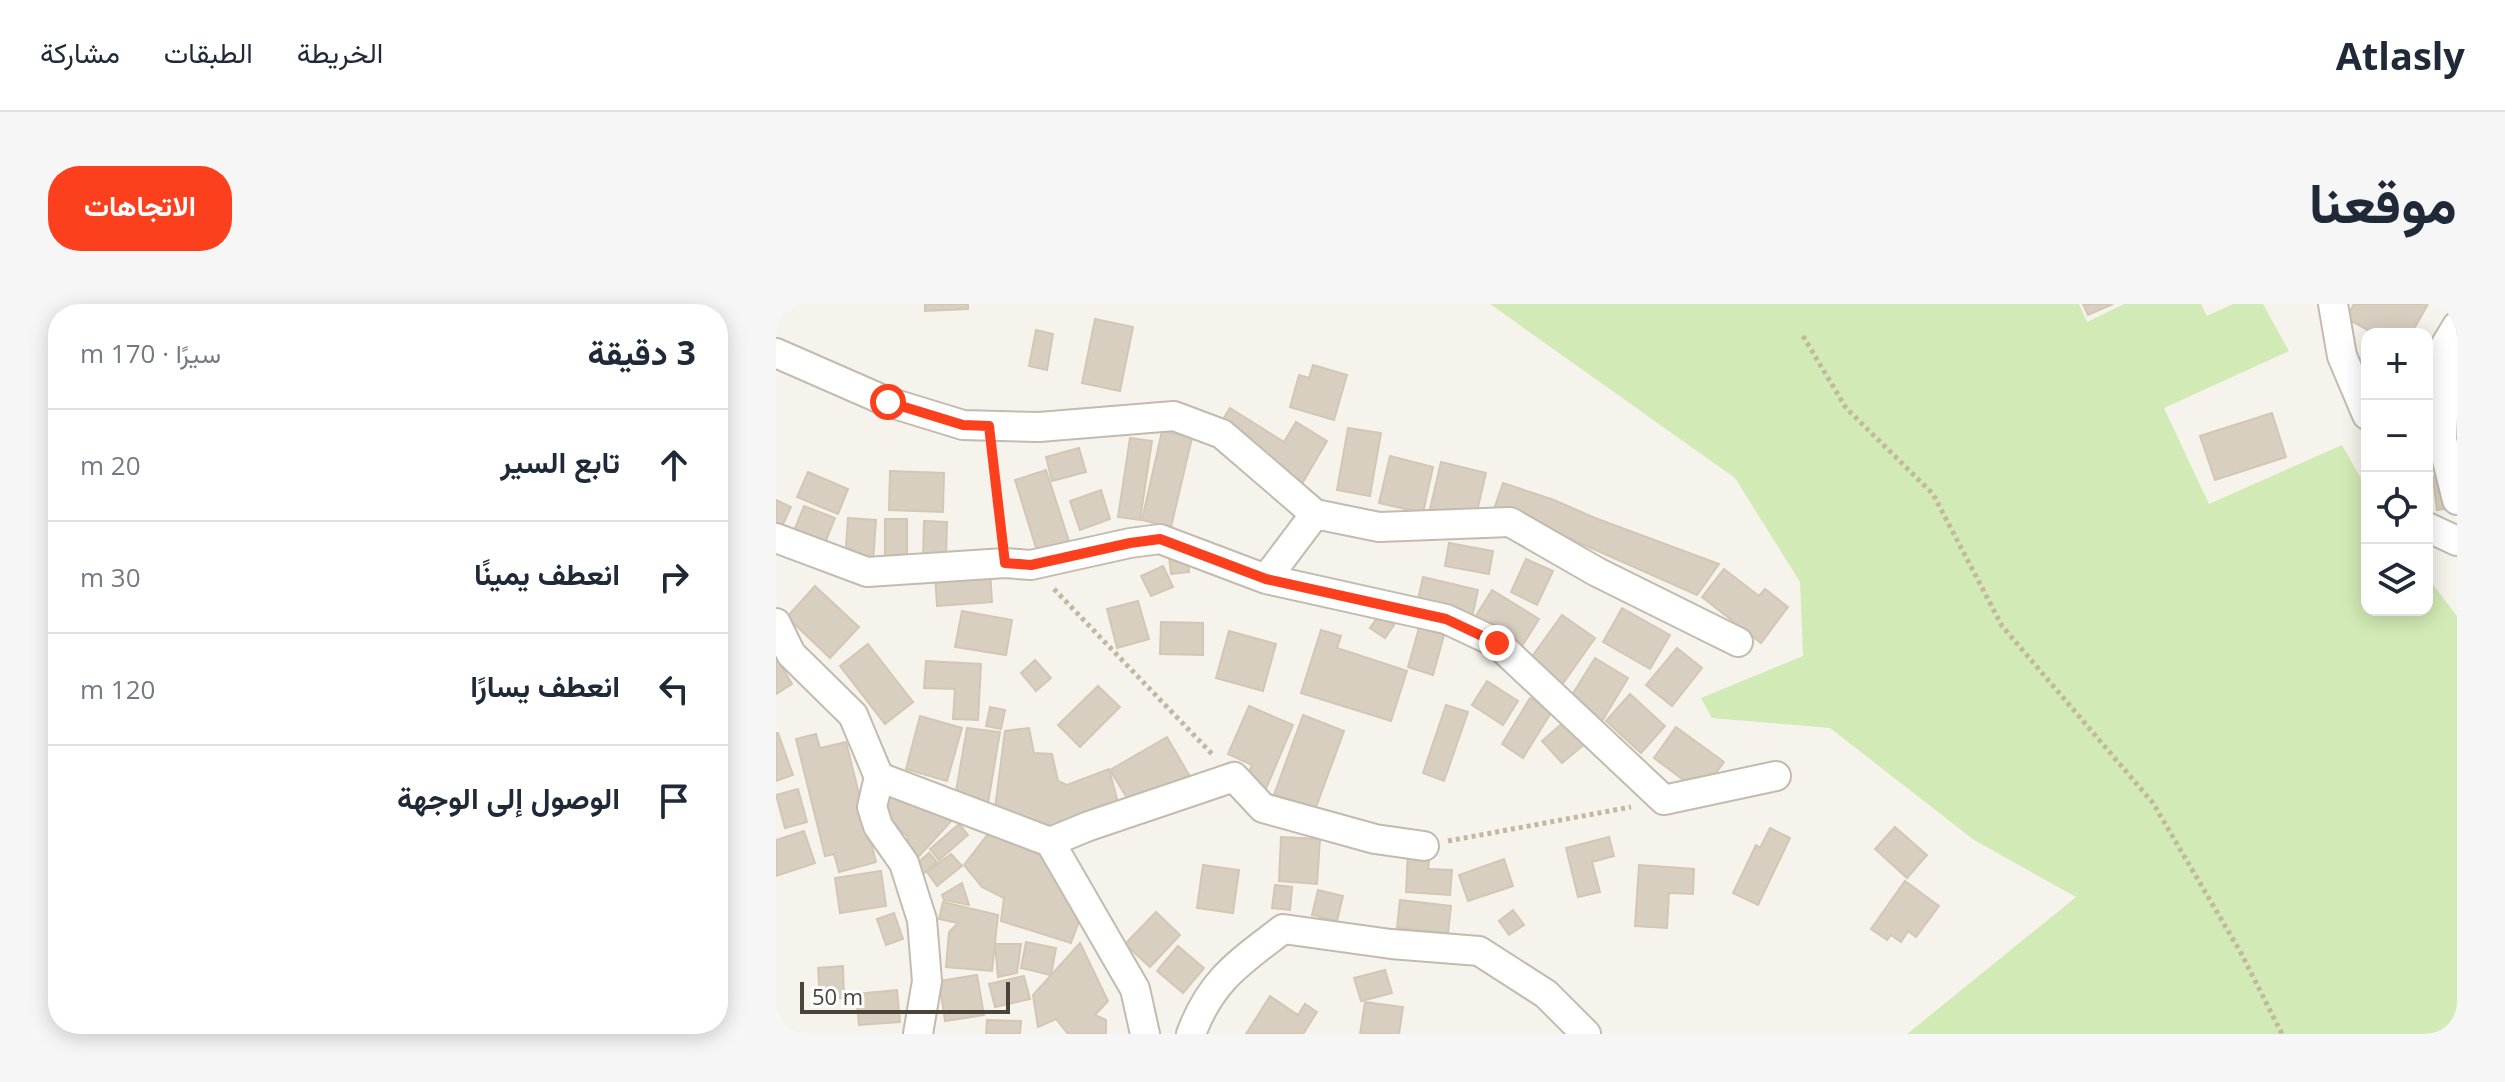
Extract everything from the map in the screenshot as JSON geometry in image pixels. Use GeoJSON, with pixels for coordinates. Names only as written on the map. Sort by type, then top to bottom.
{"type":"FeatureCollection","features":[{"type":"Feature","properties":{"kind":"street"},"geometry":{"type":"LineString","coordinates":[[2333,304],[2342,356],[2361,401]]}},
{"type":"Feature","properties":{"kind":"street"},"geometry":{"type":"LineString","coordinates":[[2457,326],[2446,344],[2442,440],[2457,500]]}},
{"type":"Feature","properties":{"kind":"street"},"geometry":{"type":"LineString","coordinates":[[776,353],[888,402],[963,425],[1039,427],[1174,416],[1222,434],[1315,514],[1379,527],[1510,522],[1597,572],[1738,642]]}},
{"type":"Feature","properties":{"kind":"street"},"geometry":{"type":"LineString","coordinates":[[1266,579],[1315,514]]}},
{"type":"Feature","properties":{"kind":"street"},"geometry":{"type":"LineString","coordinates":[[2433,530],[2457,541]]}},
{"type":"Feature","properties":{"kind":"street"},"geometry":{"type":"LineString","coordinates":[[776,538],[867,572],[1018,564],[1160,539],[1266,579],[1446,619],[1497,643],[1664,800],[1776,776]]}},
{"type":"Feature","properties":{"kind":"street"},"geometry":{"type":"LineString","coordinates":[[776,623],[791,654],[853,715],[879,777],[872,807],[878,826],[904,863],[922,920],[927,981],[918,1034]]}},
{"type":"Feature","properties":{"kind":"street"},"geometry":{"type":"LineString","coordinates":[[879,777],[1050,842],[1135,989],[1145,1034]]}},
{"type":"Feature","properties":{"kind":"street"},"geometry":{"type":"LineString","coordinates":[[1050,842],[1116,816],[1234,777],[1263,808],[1375,839],[1424,846]]}},
{"type":"Feature","properties":{"kind":"street"},"geometry":{"type":"LineString","coordinates":[[1191,1034],[1214,987],[1283,929],[1391,944],[1479,951],[1546,994],[1586,1034]]}},
{"type":"Feature","properties":{"kind":"path"},"geometry":{"type":"LineString","coordinates":[[1803,336],[1846,408],[1933,494],[2002,626],[2153,803],[2241,953],[2282,1034]]}},
{"type":"Feature","properties":{"kind":"path"},"geometry":{"type":"LineString","coordinates":[[989,426],[1018,564],[1234,777]]}},
{"type":"Feature","properties":{"kind":"path"},"geometry":{"type":"LineString","coordinates":[[1424,846],[1664,800]]}},
{"type":"Feature","properties":{"kind":"green space"},"geometry":{"type":"Polygon","coordinates":[[[1490,304],[2079,304],[2087,322],[2124,304],[2201,304],[2207,316],[2233,304],[2263,304],[2289,351],[2164,408],[2209,504],[2342,445],[2361,478],[2361,616],[2433,616],[2433,585],[2457,616],[2457,1034],[1907,1034],[2076,897],[1974,840],[1830,728],[1712,718],[1701,698],[1803,656],[1800,582],[1735,478],[1490,304]]]}},
{"type":"Feature","properties":{"kind":"building"},"geometry":{"type":"Polygon","coordinates":[[[925,304],[968,304],[968,309],[925,311],[925,304]]]}},
{"type":"Feature","properties":{"kind":"building"},"geometry":{"type":"Polygon","coordinates":[[[2083,304],[2113,304],[2088,315],[2083,304]]]}},
{"type":"Feature","properties":{"kind":"building"},"geometry":{"type":"Polygon","coordinates":[[[2354,304],[2428,304],[2414,328],[2364,328],[2346,318],[2354,304]]]}},
{"type":"Feature","properties":{"kind":"building"},"geometry":{"type":"Polygon","coordinates":[[[1095,319],[1133,327],[1120,391],[1082,383],[1095,319]]]}},
{"type":"Feature","properties":{"kind":"building"},"geometry":{"type":"Polygon","coordinates":[[[1036,330],[1053,334],[1047,370],[1029,366],[1036,330]]]}},
{"type":"Feature","properties":{"kind":"building"},"geometry":{"type":"Polygon","coordinates":[[[1313,365],[1347,375],[1334,420],[1290,407],[1299,375],[1309,378],[1313,365]]]}},
{"type":"Feature","properties":{"kind":"building"},"geometry":{"type":"Polygon","coordinates":[[[1230,408],[1284,442],[1296,422],[1327,441],[1303,482],[1239,443],[1244,434],[1222,421],[1230,408]]]}},
{"type":"Feature","properties":{"kind":"building"},"geometry":{"type":"Polygon","coordinates":[[[2272,413],[2286,457],[2215,480],[2200,436],[2272,413]]]}},
{"type":"Feature","properties":{"kind":"building"},"geometry":{"type":"Polygon","coordinates":[[[1348,428],[1381,433],[1370,496],[1337,490],[1348,428]]]}},
{"type":"Feature","properties":{"kind":"building"},"geometry":{"type":"Polygon","coordinates":[[[1162,431],[1192,438],[1171,527],[1142,520],[1162,431]]]}},
{"type":"Feature","properties":{"kind":"building"},"geometry":{"type":"Polygon","coordinates":[[[1130,438],[1152,441],[1140,520],[1118,517],[1130,438]]]}},
{"type":"Feature","properties":{"kind":"building"},"geometry":{"type":"Polygon","coordinates":[[[1079,448],[1086,472],[1052,481],[1046,457],[1079,448]]]}},
{"type":"Feature","properties":{"kind":"building"},"geometry":{"type":"Polygon","coordinates":[[[1390,456],[1433,467],[1423,513],[1379,503],[1390,456]]]}},
{"type":"Feature","properties":{"kind":"building"},"geometry":{"type":"Polygon","coordinates":[[[1441,462],[1486,473],[1475,520],[1430,509],[1441,462]]]}},
{"type":"Feature","properties":{"kind":"building"},"geometry":{"type":"Polygon","coordinates":[[[1046,470],[1069,541],[1037,551],[1015,480],[1046,470]]]}},
{"type":"Feature","properties":{"kind":"building"},"geometry":{"type":"Polygon","coordinates":[[[890,471],[944,473],[943,512],[889,510],[890,471]]]}},
{"type":"Feature","properties":{"kind":"building"},"geometry":{"type":"Polygon","coordinates":[[[808,472],[848,489],[838,514],[797,497],[808,472]]]}},
{"type":"Feature","properties":{"kind":"building"},"geometry":{"type":"Polygon","coordinates":[[[2451,475],[2456,507],[2437,510],[2433,477],[2451,475]]]}},
{"type":"Feature","properties":{"kind":"building"},"geometry":{"type":"Polygon","coordinates":[[[1503,483],[1719,564],[1697,595],[1535,523],[1493,512],[1503,483]]]}},
{"type":"Feature","properties":{"kind":"building"},"geometry":{"type":"Polygon","coordinates":[[[1101,490],[1110,519],[1080,530],[1070,501],[1101,490]]]}},
{"type":"Feature","properties":{"kind":"building"},"geometry":{"type":"Polygon","coordinates":[[[776,500],[791,507],[778,535],[776,534],[776,500]]]}},
{"type":"Feature","properties":{"kind":"building"},"geometry":{"type":"Polygon","coordinates":[[[804,506],[835,518],[821,553],[790,541],[804,506]]]}},
{"type":"Feature","properties":{"kind":"building"},"geometry":{"type":"Polygon","coordinates":[[[848,518],[876,520],[873,562],[845,560],[848,518]]]}},
{"type":"Feature","properties":{"kind":"building"},"geometry":{"type":"Polygon","coordinates":[[[885,519],[907,519],[907,559],[885,559],[885,519]]]}},
{"type":"Feature","properties":{"kind":"building"},"geometry":{"type":"Polygon","coordinates":[[[924,521],[947,522],[946,560],[923,560],[924,521]]]}},
{"type":"Feature","properties":{"kind":"building"},"geometry":{"type":"Polygon","coordinates":[[[1449,543],[1493,551],[1489,574],[1445,566],[1449,543]]]}},
{"type":"Feature","properties":{"kind":"building"},"geometry":{"type":"Polygon","coordinates":[[[1188,555],[1189,572],[1171,574],[1169,556],[1188,555]]]}},
{"type":"Feature","properties":{"kind":"building"},"geometry":{"type":"Polygon","coordinates":[[[1526,559],[1553,571],[1537,605],[1511,592],[1526,559]]]}},
{"type":"Feature","properties":{"kind":"building"},"geometry":{"type":"Polygon","coordinates":[[[1163,566],[1173,587],[1151,596],[1141,576],[1163,566]]]}},
{"type":"Feature","properties":{"kind":"building"},"geometry":{"type":"Polygon","coordinates":[[[1724,569],[1759,596],[1765,589],[1788,607],[1761,643],[1702,597],[1724,569]]]}},
{"type":"Feature","properties":{"kind":"building"},"geometry":{"type":"Polygon","coordinates":[[[990,570],[992,602],[937,606],[935,574],[990,570]]]}},
{"type":"Feature","properties":{"kind":"building"},"geometry":{"type":"Polygon","coordinates":[[[1423,577],[1478,590],[1472,618],[1417,604],[1423,577]]]}},
{"type":"Feature","properties":{"kind":"building"},"geometry":{"type":"Polygon","coordinates":[[[815,586],[859,627],[830,658],[787,617],[815,586]]]}},
{"type":"Feature","properties":{"kind":"building"},"geometry":{"type":"Polygon","coordinates":[[[1492,590],[1539,619],[1519,651],[1472,622],[1492,590]]]}},
{"type":"Feature","properties":{"kind":"building"},"geometry":{"type":"Polygon","coordinates":[[[1138,601],[1149,639],[1117,648],[1107,609],[1138,601]]]}},
{"type":"Feature","properties":{"kind":"building"},"geometry":{"type":"Polygon","coordinates":[[[1622,608],[1670,635],[1650,669],[1603,642],[1622,608]]]}},
{"type":"Feature","properties":{"kind":"building"},"geometry":{"type":"Polygon","coordinates":[[[962,611],[1012,620],[1006,655],[955,647],[962,611]]]}},
{"type":"Feature","properties":{"kind":"building"},"geometry":{"type":"Polygon","coordinates":[[[1379,615],[1394,625],[1385,638],[1370,628],[1379,615]]]}},
{"type":"Feature","properties":{"kind":"building"},"geometry":{"type":"Polygon","coordinates":[[[1562,615],[1595,638],[1559,689],[1526,665],[1562,615]]]}},
{"type":"Feature","properties":{"kind":"building"},"geometry":{"type":"Polygon","coordinates":[[[1161,622],[1203,623],[1203,655],[1160,654],[1161,622]]]}},
{"type":"Feature","properties":{"kind":"building"},"geometry":{"type":"Polygon","coordinates":[[[1419,628],[1444,635],[1433,675],[1408,667],[1419,628]]]}},
{"type":"Feature","properties":{"kind":"building"},"geometry":{"type":"Polygon","coordinates":[[[1321,630],[1341,636],[1337,648],[1407,671],[1391,721],[1301,693],[1321,630]]]}},
{"type":"Feature","properties":{"kind":"building"},"geometry":{"type":"Polygon","coordinates":[[[1229,631],[1276,644],[1263,691],[1216,678],[1229,631]]]}},
{"type":"Feature","properties":{"kind":"building"},"geometry":{"type":"Polygon","coordinates":[[[868,644],[913,702],[885,724],[840,666],[868,644]]]}},
{"type":"Feature","properties":{"kind":"building"},"geometry":{"type":"Polygon","coordinates":[[[1677,648],[1702,668],[1672,706],[1646,685],[1677,648]]]}},
{"type":"Feature","properties":{"kind":"building"},"geometry":{"type":"Polygon","coordinates":[[[776,657],[792,684],[776,694],[776,657]]]}},
{"type":"Feature","properties":{"kind":"building"},"geometry":{"type":"Polygon","coordinates":[[[1595,658],[1628,678],[1601,723],[1567,703],[1595,658]]]}},
{"type":"Feature","properties":{"kind":"building"},"geometry":{"type":"Polygon","coordinates":[[[1035,660],[1051,678],[1036,691],[1021,673],[1035,660]]]}},
{"type":"Feature","properties":{"kind":"building"},"geometry":{"type":"Polygon","coordinates":[[[926,661],[981,664],[978,720],[953,719],[955,689],[924,688],[926,661]]]}},
{"type":"Feature","properties":{"kind":"building"},"geometry":{"type":"Polygon","coordinates":[[[1487,681],[1518,701],[1503,725],[1472,705],[1487,681]]]}},
{"type":"Feature","properties":{"kind":"building"},"geometry":{"type":"Polygon","coordinates":[[[1098,686],[1120,707],[1080,747],[1058,725],[1098,686]]]}},
{"type":"Feature","properties":{"kind":"building"},"geometry":{"type":"Polygon","coordinates":[[[1630,694],[1665,726],[1641,753],[1606,721],[1630,694]]]}},
{"type":"Feature","properties":{"kind":"building"},"geometry":{"type":"Polygon","coordinates":[[[1530,698],[1552,711],[1523,758],[1502,744],[1530,698]]]}},
{"type":"Feature","properties":{"kind":"building"},"geometry":{"type":"Polygon","coordinates":[[[1446,705],[1468,712],[1444,781],[1423,773],[1446,705]]]}},
{"type":"Feature","properties":{"kind":"building"},"geometry":{"type":"Polygon","coordinates":[[[1249,706],[1293,725],[1265,791],[1245,782],[1252,765],[1228,754],[1249,706]]]}},
{"type":"Feature","properties":{"kind":"building"},"geometry":{"type":"Polygon","coordinates":[[[990,707],[1005,710],[1001,729],[986,726],[990,707]]]}},
{"type":"Feature","properties":{"kind":"building"},"geometry":{"type":"Polygon","coordinates":[[[1303,715],[1344,731],[1315,810],[1274,795],[1303,715]]]}},
{"type":"Feature","properties":{"kind":"building"},"geometry":{"type":"Polygon","coordinates":[[[920,716],[962,728],[947,781],[906,769],[920,716]]]}},
{"type":"Feature","properties":{"kind":"building"},"geometry":{"type":"Polygon","coordinates":[[[1565,721],[1585,744],[1562,763],[1542,741],[1565,721]]]}},
{"type":"Feature","properties":{"kind":"building"},"geometry":{"type":"Polygon","coordinates":[[[1676,727],[1724,762],[1701,793],[1654,758],[1676,727]]]}},
{"type":"Feature","properties":{"kind":"building"},"geometry":{"type":"Polygon","coordinates":[[[967,728],[1000,732],[988,803],[955,797],[967,728]]]}},
{"type":"Feature","properties":{"kind":"building"},"geometry":{"type":"Polygon","coordinates":[[[1029,728],[1034,753],[1052,754],[1058,781],[1067,785],[1109,769],[1120,810],[1045,831],[994,816],[1005,731],[1029,728]]]}},
{"type":"Feature","properties":{"kind":"building"},"geometry":{"type":"Polygon","coordinates":[[[776,733],[793,775],[776,781],[776,733]]]}},
{"type":"Feature","properties":{"kind":"building"},"geometry":{"type":"Polygon","coordinates":[[[816,734],[820,748],[846,742],[876,862],[839,872],[834,854],[825,856],[796,739],[816,734]]]}},
{"type":"Feature","properties":{"kind":"building"},"geometry":{"type":"Polygon","coordinates":[[[1167,737],[1189,775],[1133,808],[1110,770],[1167,737]]]}},
{"type":"Feature","properties":{"kind":"building"},"geometry":{"type":"Polygon","coordinates":[[[798,789],[807,822],[785,828],[776,795],[798,789]]]}},
{"type":"Feature","properties":{"kind":"building"},"geometry":{"type":"Polygon","coordinates":[[[891,790],[957,815],[910,866],[895,846],[909,838],[877,808],[891,790]]]}},
{"type":"Feature","properties":{"kind":"building"},"geometry":{"type":"Polygon","coordinates":[[[959,824],[968,835],[939,860],[930,849],[959,824]]]}},
{"type":"Feature","properties":{"kind":"building"},"geometry":{"type":"Polygon","coordinates":[[[1895,827],[1927,855],[1907,878],[1875,849],[1895,827]]]}},
{"type":"Feature","properties":{"kind":"building"},"geometry":{"type":"Polygon","coordinates":[[[1770,828],[1790,838],[1758,905],[1733,893],[1756,845],[1760,848],[1770,828]]]}},
{"type":"Feature","properties":{"kind":"building"},"geometry":{"type":"Polygon","coordinates":[[[992,829],[1048,848],[1082,898],[1071,943],[1001,921],[1004,898],[982,887],[964,865],[992,829]]]}},
{"type":"Feature","properties":{"kind":"building"},"geometry":{"type":"Polygon","coordinates":[[[804,831],[815,863],[776,876],[776,840],[804,831]]]}},
{"type":"Feature","properties":{"kind":"building"},"geometry":{"type":"Polygon","coordinates":[[[1281,837],[1320,839],[1317,884],[1279,881],[1281,837]]]}},
{"type":"Feature","properties":{"kind":"building"},"geometry":{"type":"Polygon","coordinates":[[[1609,837],[1614,856],[1592,862],[1600,892],[1578,897],[1566,848],[1609,837]]]}},
{"type":"Feature","properties":{"kind":"building"},"geometry":{"type":"Polygon","coordinates":[[[1408,851],[1430,852],[1428,869],[1452,870],[1450,895],[1406,892],[1408,851]]]}},
{"type":"Feature","properties":{"kind":"building"},"geometry":{"type":"Polygon","coordinates":[[[929,853],[937,862],[915,881],[907,872],[929,853]]]}},
{"type":"Feature","properties":{"kind":"building"},"geometry":{"type":"Polygon","coordinates":[[[951,854],[962,866],[937,886],[927,872],[951,854]]]}},
{"type":"Feature","properties":{"kind":"building"},"geometry":{"type":"Polygon","coordinates":[[[1504,859],[1513,886],[1468,901],[1459,875],[1504,859]]]}},
{"type":"Feature","properties":{"kind":"building"},"geometry":{"type":"Polygon","coordinates":[[[1203,865],[1239,870],[1233,913],[1197,908],[1203,865]]]}},
{"type":"Feature","properties":{"kind":"building"},"geometry":{"type":"Polygon","coordinates":[[[1639,865],[1694,869],[1693,894],[1669,893],[1667,928],[1635,926],[1639,865]]]}},
{"type":"Feature","properties":{"kind":"building"},"geometry":{"type":"Polygon","coordinates":[[[881,871],[886,906],[840,913],[835,878],[881,871]]]}},
{"type":"Feature","properties":{"kind":"building"},"geometry":{"type":"Polygon","coordinates":[[[1905,881],[1939,906],[1916,937],[1908,931],[1901,942],[1891,935],[1887,940],[1871,929],[1905,881]]]}},
{"type":"Feature","properties":{"kind":"building"},"geometry":{"type":"Polygon","coordinates":[[[962,883],[969,905],[944,900],[942,895],[962,883]]]}},
{"type":"Feature","properties":{"kind":"building"},"geometry":{"type":"Polygon","coordinates":[[[1275,885],[1292,887],[1290,910],[1272,908],[1275,885]]]}},
{"type":"Feature","properties":{"kind":"building"},"geometry":{"type":"Polygon","coordinates":[[[1318,890],[1343,896],[1337,921],[1312,915],[1318,890]]]}},
{"type":"Feature","properties":{"kind":"building"},"geometry":{"type":"Polygon","coordinates":[[[1400,900],[1451,906],[1448,933],[1397,928],[1400,900]]]}},
{"type":"Feature","properties":{"kind":"building"},"geometry":{"type":"Polygon","coordinates":[[[943,902],[998,915],[992,971],[946,967],[949,932],[958,923],[939,919],[943,902]]]}},
{"type":"Feature","properties":{"kind":"building"},"geometry":{"type":"Polygon","coordinates":[[[1513,910],[1524,925],[1509,935],[1499,921],[1513,910]]]}},
{"type":"Feature","properties":{"kind":"building"},"geometry":{"type":"Polygon","coordinates":[[[1156,912],[1180,935],[1150,967],[1125,944],[1156,912]]]}},
{"type":"Feature","properties":{"kind":"building"},"geometry":{"type":"Polygon","coordinates":[[[894,913],[903,939],[886,945],[877,919],[894,913]]]}},
{"type":"Feature","properties":{"kind":"building"},"geometry":{"type":"Polygon","coordinates":[[[1026,942],[1056,948],[1051,975],[1021,968],[1026,942]]]}},
{"type":"Feature","properties":{"kind":"building"},"geometry":{"type":"Polygon","coordinates":[[[1080,943],[1108,1001],[1095,1015],[1106,1020],[1106,1034],[1068,1034],[1056,1019],[1038,1027],[1033,995],[1080,943]]]}},
{"type":"Feature","properties":{"kind":"building"},"geometry":{"type":"Polygon","coordinates":[[[995,944],[1021,944],[1017,973],[998,977],[995,944]]]}},
{"type":"Feature","properties":{"kind":"building"},"geometry":{"type":"Polygon","coordinates":[[[1178,946],[1204,968],[1183,993],[1157,971],[1178,946]]]}},
{"type":"Feature","properties":{"kind":"building"},"geometry":{"type":"Polygon","coordinates":[[[843,966],[844,998],[820,999],[818,968],[843,966]]]}},
{"type":"Feature","properties":{"kind":"building"},"geometry":{"type":"Polygon","coordinates":[[[1385,970],[1392,993],[1361,1001],[1354,978],[1385,970]]]}},
{"type":"Feature","properties":{"kind":"building"},"geometry":{"type":"Polygon","coordinates":[[[977,975],[984,1015],[945,1021],[939,981],[977,975]]]}},
{"type":"Feature","properties":{"kind":"building"},"geometry":{"type":"Polygon","coordinates":[[[1024,976],[1030,999],[995,1007],[989,984],[1024,976]]]}},
{"type":"Feature","properties":{"kind":"building"},"geometry":{"type":"Polygon","coordinates":[[[897,990],[900,1022],[859,1025],[856,994],[897,990]]]}},
{"type":"Feature","properties":{"kind":"building"},"geometry":{"type":"Polygon","coordinates":[[[1270,996],[1298,1015],[1305,1004],[1317,1012],[1303,1034],[1246,1034],[1270,996]]]}},
{"type":"Feature","properties":{"kind":"building"},"geometry":{"type":"Polygon","coordinates":[[[1365,1002],[1403,1007],[1399,1034],[1360,1034],[1365,1002]]]}},
{"type":"Feature","properties":{"kind":"building"},"geometry":{"type":"Polygon","coordinates":[[[987,1020],[1021,1021],[1020,1034],[986,1034],[987,1020]]]}},
{"type":"Feature","properties":{"kind":"route"},"geometry":{"type":"LineString","coordinates":[[888,402],[963,425],[989,426],[1005,563],[1031,565],[1160,539],[1266,579],[1446,619],[1497,643]]}}]}
